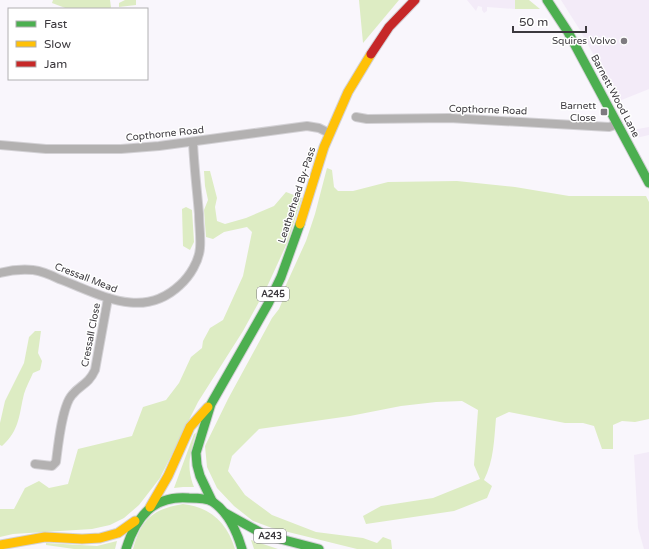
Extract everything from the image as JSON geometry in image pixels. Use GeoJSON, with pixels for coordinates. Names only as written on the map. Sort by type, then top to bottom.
{"type":"FeatureCollection","features":[{"type":"Feature","properties":{"kind":"main road","name":"Leatherhead By-Pass"},"geometry":{"type":"LineString","coordinates":[[212,502],[200,476],[196,453],[211,404],[268,304],[281,277],[300,226],[329,133],[348,92],[368,58],[389,27],[414,0]]}},
{"type":"Feature","properties":{"kind":"main road","name":"Barnett Wood Lane"},"geometry":{"type":"LineString","coordinates":[[547,0],[568,32],[649,183]]}},
{"type":"Feature","properties":{"kind":"main road","name":"Leatherhead By-Pass"},"geometry":{"type":"LineString","coordinates":[[150,507],[168,476],[190,427],[211,404]]}},
{"type":"Feature","properties":{"kind":"main road"},"geometry":{"type":"LineString","coordinates":[[0,545],[13,544],[43,537],[82,540],[109,537],[120,533],[150,507],[170,498],[184,496],[212,502],[224,512],[235,529],[242,549]]}},
{"type":"Feature","properties":{"kind":"main road","name":"A243"},"geometry":{"type":"LineString","coordinates":[[224,512],[265,534],[319,549]]}},
{"type":"Feature","properties":{"kind":"main road"},"geometry":{"type":"LineString","coordinates":[[126,549],[130,534],[141,515]]}},
{"type":"Feature","properties":{"kind":"main road"},"geometry":{"type":"LineString","coordinates":[[13,544],[34,549]]}},
{"type":"Feature","properties":{"kind":"street","name":"Copthorne Road"},"geometry":{"type":"LineString","coordinates":[[356,116],[367,119],[449,118],[609,127],[618,124]]}},
{"type":"Feature","properties":{"kind":"street","name":"Copthorne Road"},"geometry":{"type":"LineString","coordinates":[[0,145],[46,149],[91,150],[151,147],[307,126],[319,128],[329,133]]}},
{"type":"Feature","properties":{"kind":"street","name":"Cressall Mead"},"geometry":{"type":"LineString","coordinates":[[0,273],[10,270],[34,270],[124,303],[140,303],[158,300],[172,293],[185,280],[195,265],[200,249],[193,142]]}},
{"type":"Feature","properties":{"kind":"street","name":"Cressall Close"},"geometry":{"type":"LineString","coordinates":[[35,464],[52,466],[56,462],[66,404],[72,395],[91,379],[95,370],[108,298]]}},
{"type":"Feature","properties":{"kind":"shaded area"},"geometry":{"type":"Polygon","coordinates":[[[467,0],[515,0],[515,9],[487,7],[487,11],[484,13],[482,7],[478,6],[476,11],[467,0]]]}},
{"type":"Feature","properties":{"kind":"shaded area"},"geometry":{"type":"Polygon","coordinates":[[[561,0],[649,0],[649,89],[619,101],[580,30],[561,0]]]}},
{"type":"Feature","properties":{"kind":"shaded area"},"geometry":{"type":"Polygon","coordinates":[[[649,127],[649,135],[636,138],[632,130],[649,127]]]}},
{"type":"Feature","properties":{"kind":"shaded area"},"geometry":{"type":"Polygon","coordinates":[[[649,452],[649,549],[644,549],[638,528],[634,455],[649,452]]]}},
{"type":"Feature","properties":{"kind":"green space"},"geometry":{"type":"Polygon","coordinates":[[[53,0],[110,0],[111,7],[65,8],[52,3],[53,0]]]}},
{"type":"Feature","properties":{"kind":"green space"},"geometry":{"type":"Polygon","coordinates":[[[125,0],[136,0],[136,5],[119,7],[119,3],[125,0]]]}},
{"type":"Feature","properties":{"kind":"green space"},"geometry":{"type":"Polygon","coordinates":[[[359,0],[399,0],[363,43],[359,0]]]}},
{"type":"Feature","properties":{"kind":"green space"},"geometry":{"type":"Polygon","coordinates":[[[515,0],[529,0],[540,9],[515,9],[515,0]]]}},
{"type":"Feature","properties":{"kind":"green space"},"geometry":{"type":"Polygon","coordinates":[[[327,168],[332,170],[334,187],[338,191],[353,191],[388,182],[457,181],[515,187],[569,196],[646,196],[649,202],[649,419],[635,422],[622,421],[613,425],[613,449],[602,449],[594,426],[583,423],[565,423],[509,412],[496,418],[492,457],[484,480],[492,486],[487,498],[454,511],[366,524],[363,516],[381,506],[433,498],[480,479],[474,465],[478,410],[462,401],[436,402],[401,406],[350,416],[259,429],[232,456],[228,471],[245,495],[272,515],[316,532],[363,538],[377,543],[383,537],[391,540],[392,549],[357,549],[272,528],[253,521],[234,506],[217,488],[207,467],[205,446],[228,399],[272,318],[279,309],[282,302],[280,298],[306,241],[327,168]]]}},
{"type":"Feature","properties":{"kind":"green space"},"geometry":{"type":"Polygon","coordinates":[[[204,171],[210,171],[217,198],[215,207],[217,221],[225,224],[246,218],[274,206],[286,192],[302,198],[288,241],[266,289],[243,331],[198,402],[160,478],[139,505],[124,518],[110,525],[92,529],[13,534],[0,537],[0,509],[14,509],[25,488],[39,481],[49,488],[68,484],[78,449],[132,436],[143,407],[166,400],[179,383],[191,357],[202,348],[203,341],[210,328],[223,320],[243,276],[252,232],[247,227],[224,232],[213,239],[206,237],[204,210],[208,200],[204,171]]]}},
{"type":"Feature","properties":{"kind":"green space"},"geometry":{"type":"Polygon","coordinates":[[[186,207],[192,210],[194,242],[190,250],[183,246],[182,209],[186,207]]]}},
{"type":"Feature","properties":{"kind":"green space"},"geometry":{"type":"Polygon","coordinates":[[[35,331],[41,331],[38,353],[42,361],[40,370],[33,373],[24,394],[16,428],[2,446],[0,445],[0,423],[5,401],[24,363],[29,337],[35,331]]]}},
{"type":"Feature","properties":{"kind":"green space"},"geometry":{"type":"Polygon","coordinates":[[[196,433],[190,460],[190,473],[194,487],[174,488],[194,434],[196,433]]]}},
{"type":"Feature","properties":{"kind":"green space"},"geometry":{"type":"Polygon","coordinates":[[[183,504],[202,509],[216,518],[227,531],[235,549],[133,549],[140,530],[150,517],[164,509],[183,504]]]}},
{"type":"Feature","properties":{"kind":"green space"},"geometry":{"type":"Polygon","coordinates":[[[251,540],[278,549],[254,549],[251,540]]]}},
{"type":"Feature","properties":{"kind":"green space"},"geometry":{"type":"Polygon","coordinates":[[[117,541],[115,549],[74,549],[46,545],[46,543],[97,546],[117,541]]]}},
{"type":"Feature","properties":{"kind":"traffic: fast"},"geometry":{"type":"LineString","coordinates":[[547,0],[568,32],[649,183]]}},
{"type":"Feature","properties":{"kind":"traffic: fast"},"geometry":{"type":"LineString","coordinates":[[212,501],[200,476],[196,453],[211,404],[268,304],[281,277],[300,224]]}},
{"type":"Feature","properties":{"kind":"traffic: fast"},"geometry":{"type":"LineString","coordinates":[[126,549],[135,527],[148,510],[165,500],[176,498],[199,498],[208,500],[219,506],[232,523],[242,549]]}},
{"type":"Feature","properties":{"kind":"traffic: fast"},"geometry":{"type":"LineString","coordinates":[[225,513],[265,535],[319,549]]}},
{"type":"Feature","properties":{"kind":"traffic: slow"},"geometry":{"type":"LineString","coordinates":[[300,224],[324,147],[348,92],[371,54]]}},
{"type":"Feature","properties":{"kind":"traffic: slow"},"geometry":{"type":"LineString","coordinates":[[150,507],[168,476],[190,427],[208,407]]}},
{"type":"Feature","properties":{"kind":"traffic: slow"},"geometry":{"type":"LineString","coordinates":[[0,545],[45,537],[82,539],[100,538],[118,533],[135,521]]}},
{"type":"Feature","properties":{"kind":"traffic: jam"},"geometry":{"type":"LineString","coordinates":[[371,54],[389,27],[415,0]]}},
{"type":"Feature","properties":{"kind":"place","name":"Squires Volvo"},"geometry":{"type":"Point","coordinates":[624,41]}},
{"type":"Feature","properties":{"kind":"place","name":"Barnett Close"},"geometry":{"type":"Point","coordinates":[604,112]}}]}
